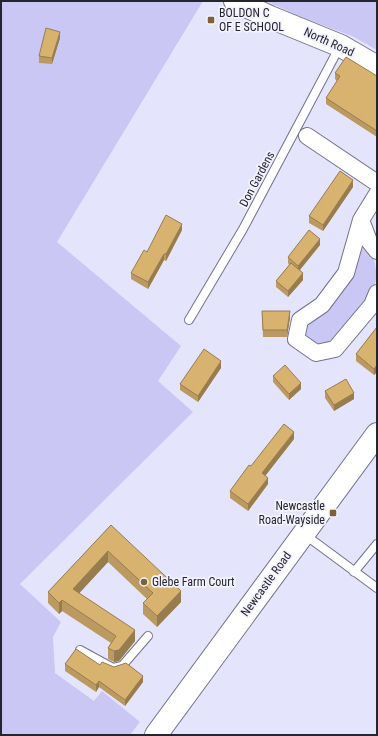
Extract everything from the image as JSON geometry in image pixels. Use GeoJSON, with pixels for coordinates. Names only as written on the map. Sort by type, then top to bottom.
{"type":"FeatureCollection","features":[{"type":"Feature","properties":{"kind":"main road","name":"North Road"},"geometry":{"type":"LineString","coordinates":[[235,1],[341,46],[377,67]]}},
{"type":"Feature","properties":{"kind":"main road","name":"Newcastle Road"},"geometry":{"type":"LineString","coordinates":[[156,735],[303,533],[374,444]]}},
{"type":"Feature","properties":{"kind":"street"},"geometry":{"type":"LineString","coordinates":[[308,136],[377,183]]}},
{"type":"Feature","properties":{"kind":"street"},"geometry":{"type":"LineString","coordinates":[[377,194],[361,220],[346,273],[322,305],[300,320],[296,339],[316,353],[335,349],[372,305],[377,292]]}},
{"type":"Feature","properties":{"kind":"street"},"geometry":{"type":"LineString","coordinates":[[361,220],[369,242],[377,252]]}},
{"type":"Feature","properties":{"kind":"lane","name":"Don Gardens"},"geometry":{"type":"LineString","coordinates":[[189,320],[243,229],[341,46]]}},
{"type":"Feature","properties":{"kind":"lane"},"geometry":{"type":"LineString","coordinates":[[303,533],[377,588]]}},
{"type":"Feature","properties":{"kind":"lane"},"geometry":{"type":"LineString","coordinates":[[354,572],[377,544]]}},
{"type":"Feature","properties":{"kind":"lane"},"geometry":{"type":"LineString","coordinates":[[80,650],[113,668],[122,666],[148,636]]}},
{"type":"Feature","properties":{"kind":"shaded area"},"geometry":{"type":"Polygon","coordinates":[[[1,1],[203,1],[57,242],[181,346],[158,381],[193,412],[20,584],[61,622],[53,637],[55,673],[94,701],[102,691],[140,722],[130,735],[1,735],[1,1]]]}},
{"type":"Feature","properties":{"kind":"shaded area"},"geometry":{"type":"Polygon","coordinates":[[[266,1],[377,1],[377,50],[352,36],[301,17],[266,1]]]}},
{"type":"Feature","properties":{"kind":"shaded area"},"geometry":{"type":"Polygon","coordinates":[[[365,241],[374,260],[377,275],[371,300],[345,332],[322,345],[306,341],[302,330],[330,307],[352,279],[365,241]]]}},
{"type":"Feature","properties":{"kind":"building"},"geometry":{"type":"Polygon","coordinates":[[[46,28],[60,32],[52,58],[39,56],[46,28]]]}},
{"type":"Feature","properties":{"kind":"building"},"geometry":{"type":"Polygon","coordinates":[[[346,57],[377,76],[377,131],[326,98],[340,76],[335,73],[346,57]]]}},
{"type":"Feature","properties":{"kind":"building"},"geometry":{"type":"Polygon","coordinates":[[[340,171],[353,180],[323,225],[309,216],[340,171]]]}},
{"type":"Feature","properties":{"kind":"building"},"geometry":{"type":"Polygon","coordinates":[[[166,215],[182,224],[166,254],[164,254],[148,282],[131,273],[144,250],[147,252],[166,215]]]}},
{"type":"Feature","properties":{"kind":"building"},"geometry":{"type":"Polygon","coordinates":[[[309,230],[320,239],[298,266],[288,257],[309,230]]]}},
{"type":"Feature","properties":{"kind":"building"},"geometry":{"type":"Polygon","coordinates":[[[291,263],[303,273],[288,291],[276,281],[291,263]]]}},
{"type":"Feature","properties":{"kind":"building"},"geometry":{"type":"Polygon","coordinates":[[[262,311],[290,311],[287,330],[263,330],[262,311]]]}},
{"type":"Feature","properties":{"kind":"building"},"geometry":{"type":"Polygon","coordinates":[[[377,327],[377,365],[374,369],[356,354],[377,327]]]}},
{"type":"Feature","properties":{"kind":"building"},"geometry":{"type":"Polygon","coordinates":[[[204,349],[221,361],[198,396],[180,384],[204,349]]]}},
{"type":"Feature","properties":{"kind":"building"},"geometry":{"type":"Polygon","coordinates":[[[285,365],[301,383],[289,394],[273,376],[285,365]]]}},
{"type":"Feature","properties":{"kind":"building"},"geometry":{"type":"Polygon","coordinates":[[[346,379],[354,393],[334,405],[325,391],[346,379]]]}},
{"type":"Feature","properties":{"kind":"building"},"geometry":{"type":"Polygon","coordinates":[[[284,424],[294,432],[262,473],[268,478],[248,504],[230,491],[249,465],[251,466],[284,424]]]}},
{"type":"Feature","properties":{"kind":"building"},"geometry":{"type":"Polygon","coordinates":[[[111,525],[181,591],[157,616],[143,603],[153,593],[108,551],[73,589],[135,630],[119,650],[114,651],[108,648],[116,636],[62,600],[59,603],[48,592],[111,525]]]}},
{"type":"Feature","properties":{"kind":"building"},"geometry":{"type":"Polygon","coordinates":[[[76,649],[100,665],[102,662],[114,667],[126,663],[143,676],[125,700],[99,681],[96,685],[65,664],[76,649]]]}},
{"type":"Feature","properties":{"kind":"place","name":"BOLDON C OF E SCHOOL"},"geometry":{"type":"Point","coordinates":[211,20]}},
{"type":"Feature","properties":{"kind":"place","name":"Newcastle Road-Wayside"},"geometry":{"type":"Point","coordinates":[333,513]}},
{"type":"Feature","properties":{"kind":"place","name":"Glebe Farm Court"},"geometry":{"type":"Point","coordinates":[144,582]}}]}
